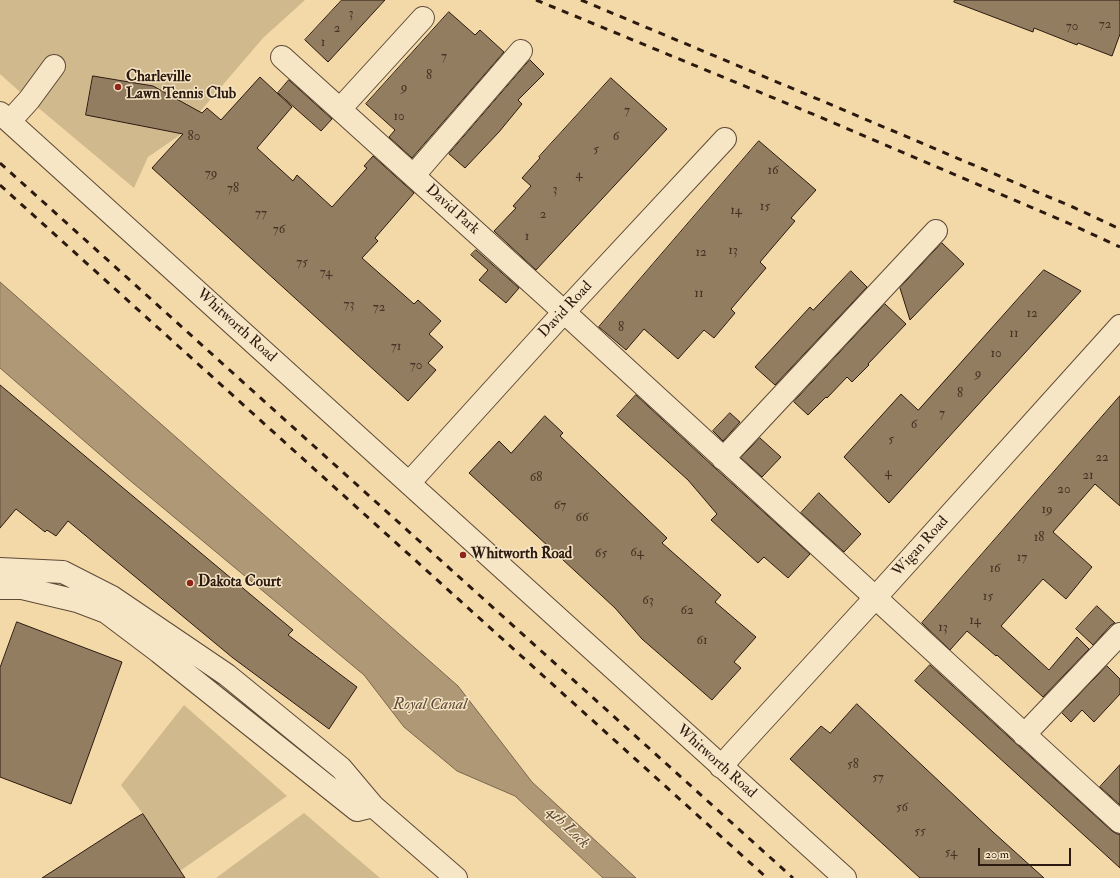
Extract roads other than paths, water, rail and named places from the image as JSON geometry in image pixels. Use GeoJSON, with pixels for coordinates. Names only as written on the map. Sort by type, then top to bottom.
{"type":"FeatureCollection","features":[{"type":"Feature","properties":{"kind":"street"},"geometry":{"type":"LineString","coordinates":[[340,109],[423,18]]}},
{"type":"Feature","properties":{"kind":"street"},"geometry":{"type":"LineString","coordinates":[[414,175],[520,51]]}},
{"type":"Feature","properties":{"kind":"street","name":"David Park"},"geometry":{"type":"LineString","coordinates":[[282,56],[564,312],[1120,822]]}},
{"type":"Feature","properties":{"kind":"street"},"geometry":{"type":"LineString","coordinates":[[5,117],[29,100],[54,66]]}},
{"type":"Feature","properties":{"kind":"street","name":"Whitworth Road"},"geometry":{"type":"LineString","coordinates":[[5,117],[845,878]]}},
{"type":"Feature","properties":{"kind":"street","name":"David Road"},"geometry":{"type":"LineString","coordinates":[[409,483],[564,312],[725,140]]}},
{"type":"Feature","properties":{"kind":"street"},"geometry":{"type":"LineString","coordinates":[[723,458],[936,231]]}},
{"type":"Feature","properties":{"kind":"street","name":"Wigan Road"},"geometry":{"type":"LineString","coordinates":[[721,767],[1120,326]]}},
{"type":"Feature","properties":{"kind":"street"},"geometry":{"type":"LineString","coordinates":[[0,569],[63,572],[112,597],[227,675],[341,768],[373,806],[456,878]]}},
{"type":"Feature","properties":{"kind":"street"},"geometry":{"type":"LineString","coordinates":[[0,588],[22,588],[36,591],[77,601],[106,612],[159,652],[357,810],[373,806]]}},
{"type":"Feature","properties":{"kind":"street"},"geometry":{"type":"LineString","coordinates":[[1024,735],[1120,634]]}},
{"type":"Feature","properties":{"kind":"water","name":"Royal Canal"},"geometry":{"type":"Polygon","coordinates":[[[0,282],[458,686],[532,782],[636,878],[603,878],[515,796],[457,771],[404,727],[364,675],[127,478],[0,368],[0,282]]]}},
{"type":"Feature","properties":{"kind":"railway"},"geometry":{"type":"LineString","coordinates":[[536,0],[815,115],[1068,223],[1120,247]]}},
{"type":"Feature","properties":{"kind":"railway"},"geometry":{"type":"LineString","coordinates":[[581,0],[1075,208],[1120,229]]}},
{"type":"Feature","properties":{"kind":"railway"},"geometry":{"type":"LineString","coordinates":[[0,163],[793,878]]}},
{"type":"Feature","properties":{"kind":"railway"},"geometry":{"type":"LineString","coordinates":[[0,185],[767,878]]}},
{"type":"Feature","properties":{"kind":"place","name":"Charleville Lawn Tennis Club"},"geometry":{"type":"Point","coordinates":[118,87]}},
{"type":"Feature","properties":{"kind":"place","name":"Whitworth Road"},"geometry":{"type":"Point","coordinates":[463,555]}},
{"type":"Feature","properties":{"kind":"place","name":"Dakota Court"},"geometry":{"type":"Point","coordinates":[190,583]}},
{"type":"Feature","properties":{"kind":"water label","name":"4th Lock"},"geometry":{"type":"Point","coordinates":[567,828]}}]}
